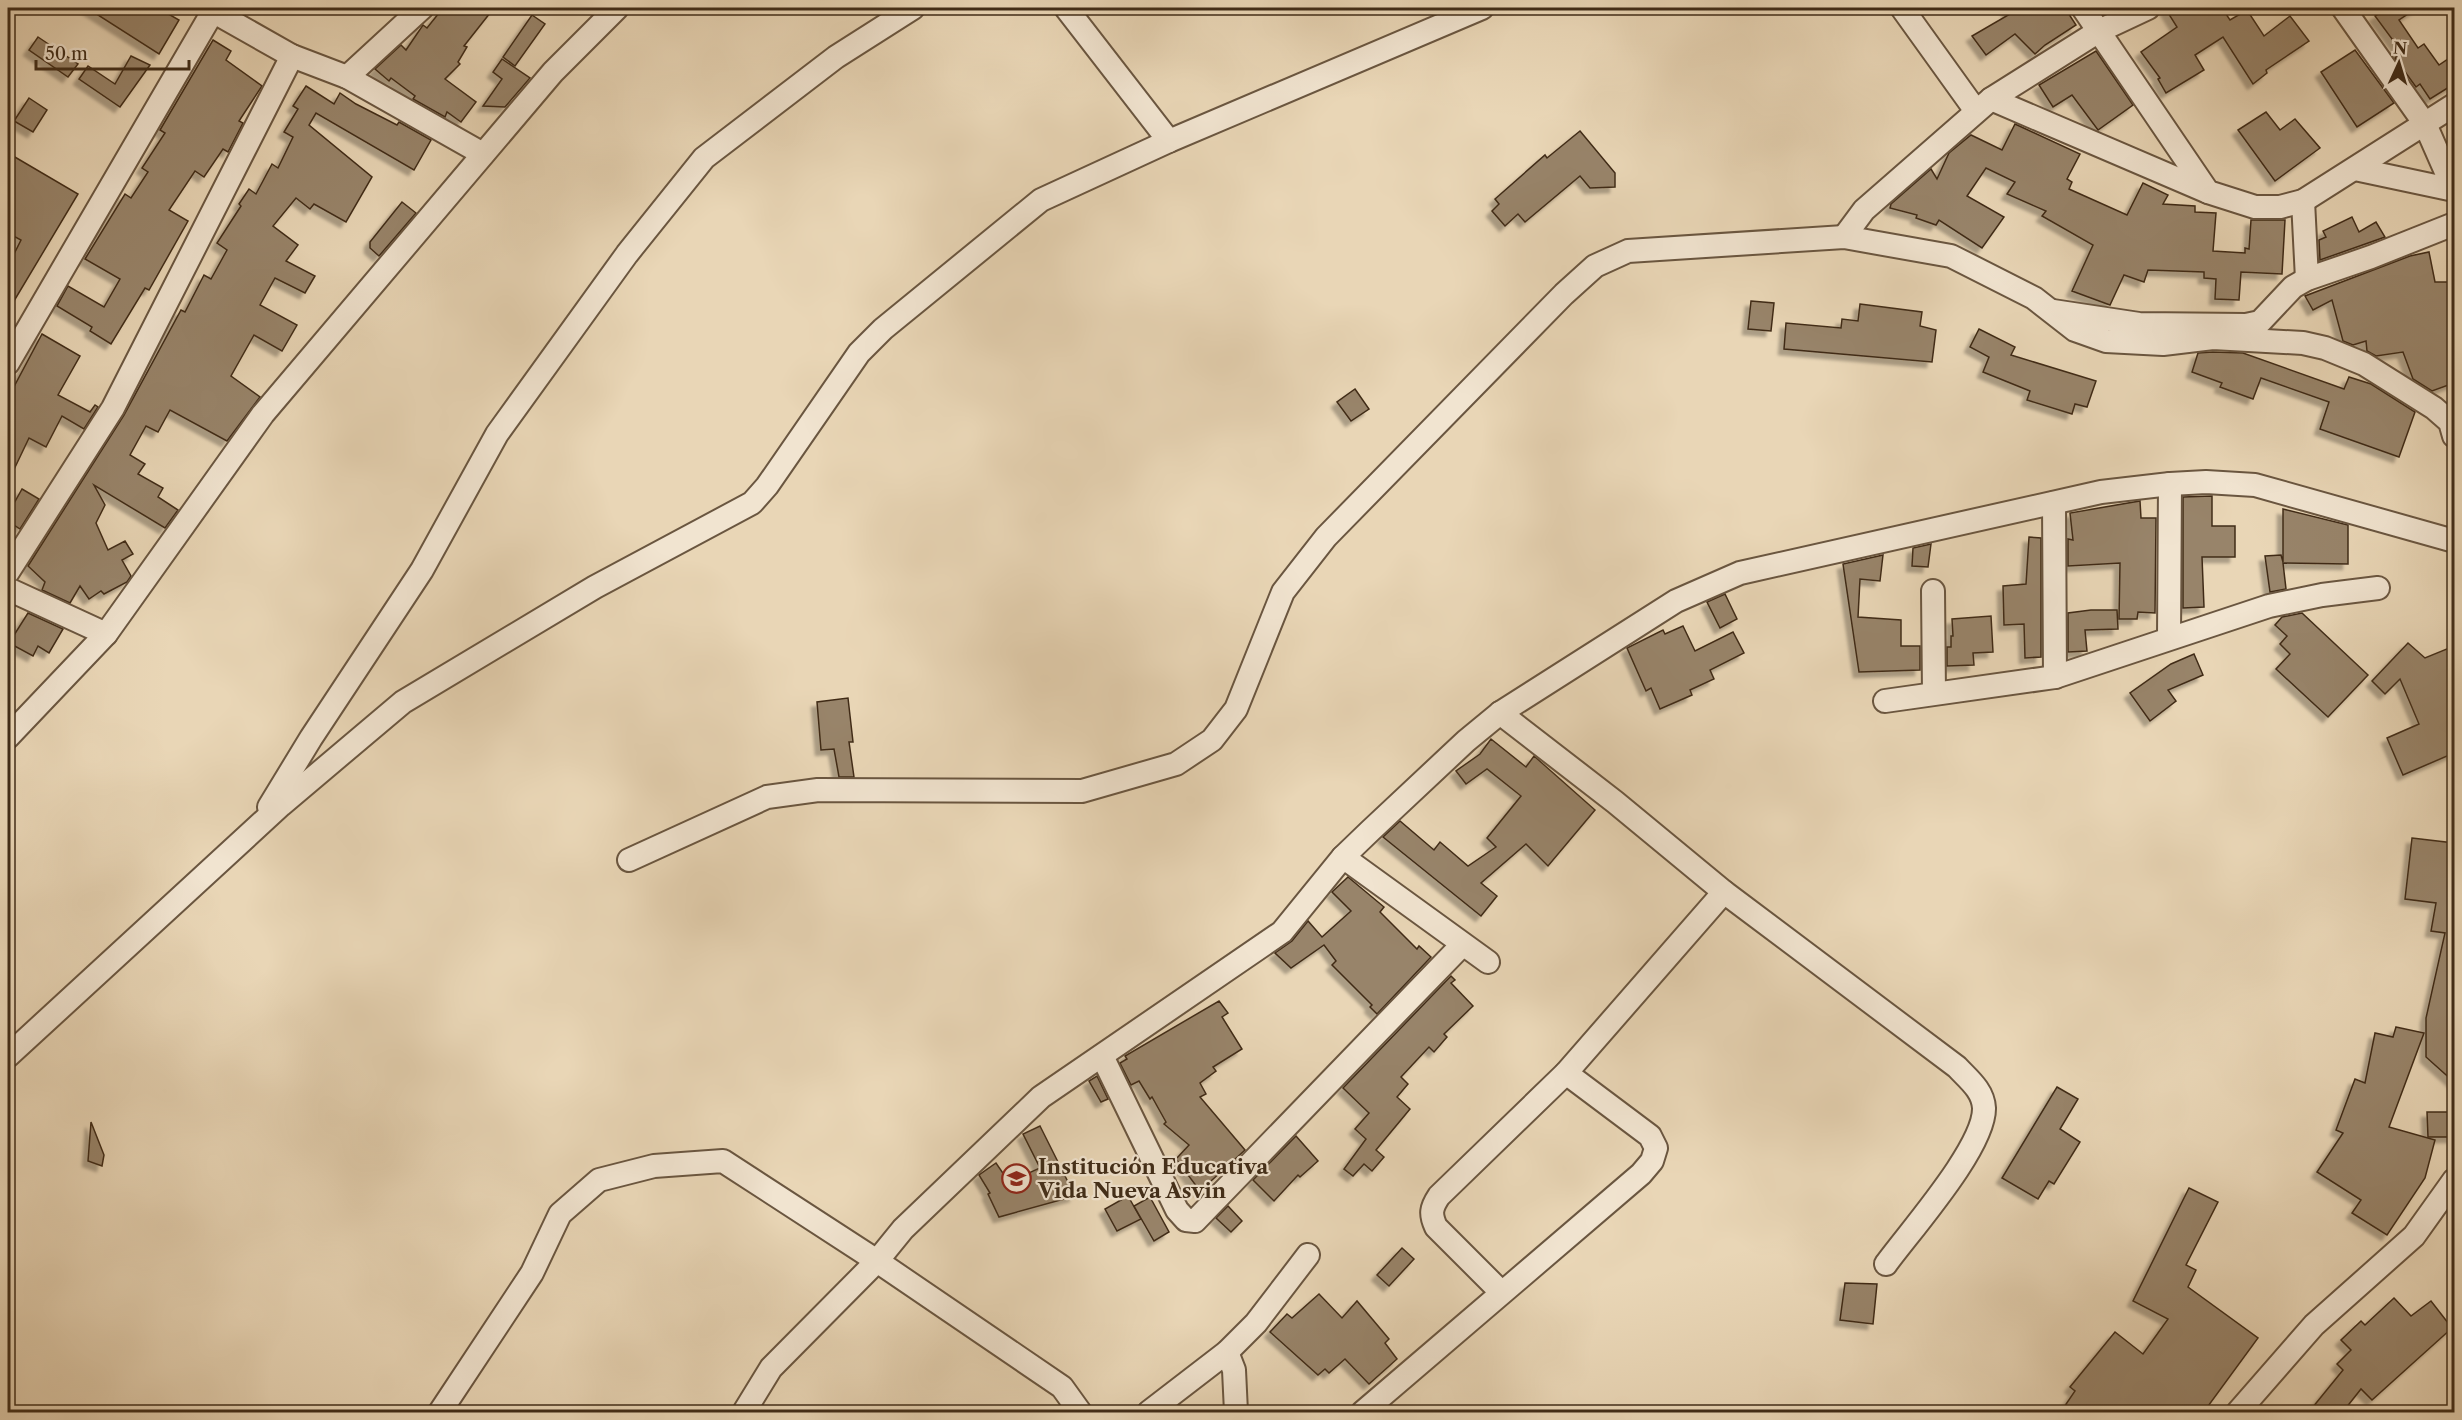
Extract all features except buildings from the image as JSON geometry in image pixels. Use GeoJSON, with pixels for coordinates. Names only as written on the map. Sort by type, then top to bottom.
{"type":"FeatureCollection","features":[{"type":"Feature","properties":{"kind":"street"},"geometry":{"type":"LineString","coordinates":[[347,77],[422,8]]}},
{"type":"Feature","properties":{"kind":"street"},"geometry":{"type":"LineString","coordinates":[[8,737],[106,634],[263,414],[553,72],[617,8]]}},
{"type":"Feature","properties":{"kind":"street"},"geometry":{"type":"LineString","coordinates":[[257,827],[311,738],[422,570],[497,434],[627,254],[704,158],[836,57],[913,8]]}},
{"type":"Feature","properties":{"kind":"street"},"geometry":{"type":"LineString","coordinates":[[1066,8],[1169,141]]}},
{"type":"Feature","properties":{"kind":"street"},"geometry":{"type":"LineString","coordinates":[[8,1056],[346,747],[403,702],[595,587],[752,502],[767,486],[859,354],[883,329],[1041,200],[1169,141],[1482,8]]}},
{"type":"Feature","properties":{"kind":"street"},"geometry":{"type":"LineString","coordinates":[[1902,8],[1984,105],[2208,192],[2254,207],[2280,207],[2303,201],[2454,105]]}},
{"type":"Feature","properties":{"kind":"street"},"geometry":{"type":"LineString","coordinates":[[2083,8],[2208,192]]}},
{"type":"Feature","properties":{"kind":"street"},"geometry":{"type":"LineString","coordinates":[[1844,237],[1864,210],[1984,105],[2100,31],[2148,8]]}},
{"type":"Feature","properties":{"kind":"street"},"geometry":{"type":"LineString","coordinates":[[2343,8],[2425,124],[2454,190]]}},
{"type":"Feature","properties":{"kind":"street"},"geometry":{"type":"LineString","coordinates":[[8,363],[212,9],[292,57],[347,77],[483,154]]}},
{"type":"Feature","properties":{"kind":"street"},"geometry":{"type":"LineString","coordinates":[[8,572],[113,408],[292,57]]}},
{"type":"Feature","properties":{"kind":"street"},"geometry":{"type":"LineString","coordinates":[[2355,169],[2454,190]]}},
{"type":"Feature","properties":{"kind":"street"},"geometry":{"type":"LineString","coordinates":[[2303,201],[2307,279]]}},
{"type":"Feature","properties":{"kind":"street"},"geometry":{"type":"LineString","coordinates":[[2053,311],[2139,324],[2246,325],[2260,322],[2293,287],[2307,279],[2371,257],[2454,224]]}},
{"type":"Feature","properties":{"kind":"street"},"geometry":{"type":"LineString","coordinates":[[629,860],[767,797],[818,790],[1082,791],[1176,764],[1212,741],[1236,708],[1283,592],[1326,537],[1564,294],[1595,266],[1628,251],[1844,237],[1951,256],[2034,297],[2075,330],[2106,340],[2163,344],[2213,338],[2304,344],[2325,348],[2364,364],[2434,408],[2453,426]]}},
{"type":"Feature","properties":{"kind":"street"},"geometry":{"type":"LineString","coordinates":[[744,1413],[771,1368],[877,1261],[903,1229],[1041,1097],[1282,932],[1344,857],[1466,741],[1500,713],[1676,602],[1740,573],[2102,492],[2170,484],[2206,482],[2255,485],[2454,541]]}},
{"type":"Feature","properties":{"kind":"street"},"geometry":{"type":"LineString","coordinates":[[2169,637],[2170,484]]}},
{"type":"Feature","properties":{"kind":"street"},"geometry":{"type":"LineString","coordinates":[[2054,503],[2055,677]]}},
{"type":"Feature","properties":{"kind":"street"},"geometry":{"type":"LineString","coordinates":[[1885,701],[2055,677],[2169,637],[2268,606],[2322,595],[2378,588]]}},
{"type":"Feature","properties":{"kind":"street"},"geometry":{"type":"LineString","coordinates":[[8,589],[106,634]]}},
{"type":"Feature","properties":{"kind":"street"},"geometry":{"type":"LineString","coordinates":[[1933,591],[1934,693]]}},
{"type":"Feature","properties":{"kind":"street"},"geometry":{"type":"LineString","coordinates":[[1500,713],[1615,802],[1724,892],[1957,1066],[1978,1090],[1984,1108],[1978,1132],[1965,1157],[1886,1264]]}},
{"type":"Feature","properties":{"kind":"street"},"geometry":{"type":"LineString","coordinates":[[1344,857],[1488,962]]}},
{"type":"Feature","properties":{"kind":"street"},"geometry":{"type":"LineString","coordinates":[[1501,1292],[1436,1227],[1431,1217],[1432,1206],[1439,1196],[1566,1073],[1724,892]]}},
{"type":"Feature","properties":{"kind":"street"},"geometry":{"type":"LineString","coordinates":[[1102,1056],[1177,1210],[1186,1220],[1195,1221],[1462,945]]}},
{"type":"Feature","properties":{"kind":"street"},"geometry":{"type":"LineString","coordinates":[[1364,1413],[1501,1292],[1641,1174],[1652,1161],[1656,1148],[1650,1136],[1566,1073]]}},
{"type":"Feature","properties":{"kind":"street"},"geometry":{"type":"LineString","coordinates":[[440,1413],[532,1273],[560,1214],[599,1180],[654,1166],[723,1161],[877,1261],[1062,1387],[1080,1413]]}},
{"type":"Feature","properties":{"kind":"street"},"geometry":{"type":"LineString","coordinates":[[2238,1413],[2314,1325],[2414,1236],[2454,1180]]}},
{"type":"Feature","properties":{"kind":"street"},"geometry":{"type":"LineString","coordinates":[[1149,1413],[1227,1352],[1256,1323],[1308,1255]]}},
{"type":"Feature","properties":{"kind":"street"},"geometry":{"type":"LineString","coordinates":[[1227,1352],[1234,1370],[1236,1413]]}},
{"type":"Feature","properties":{"kind":"place","name":"Institución Educativa Vida Nueva Asvin"},"geometry":{"type":"Point","coordinates":[1017,1178]}}]}
